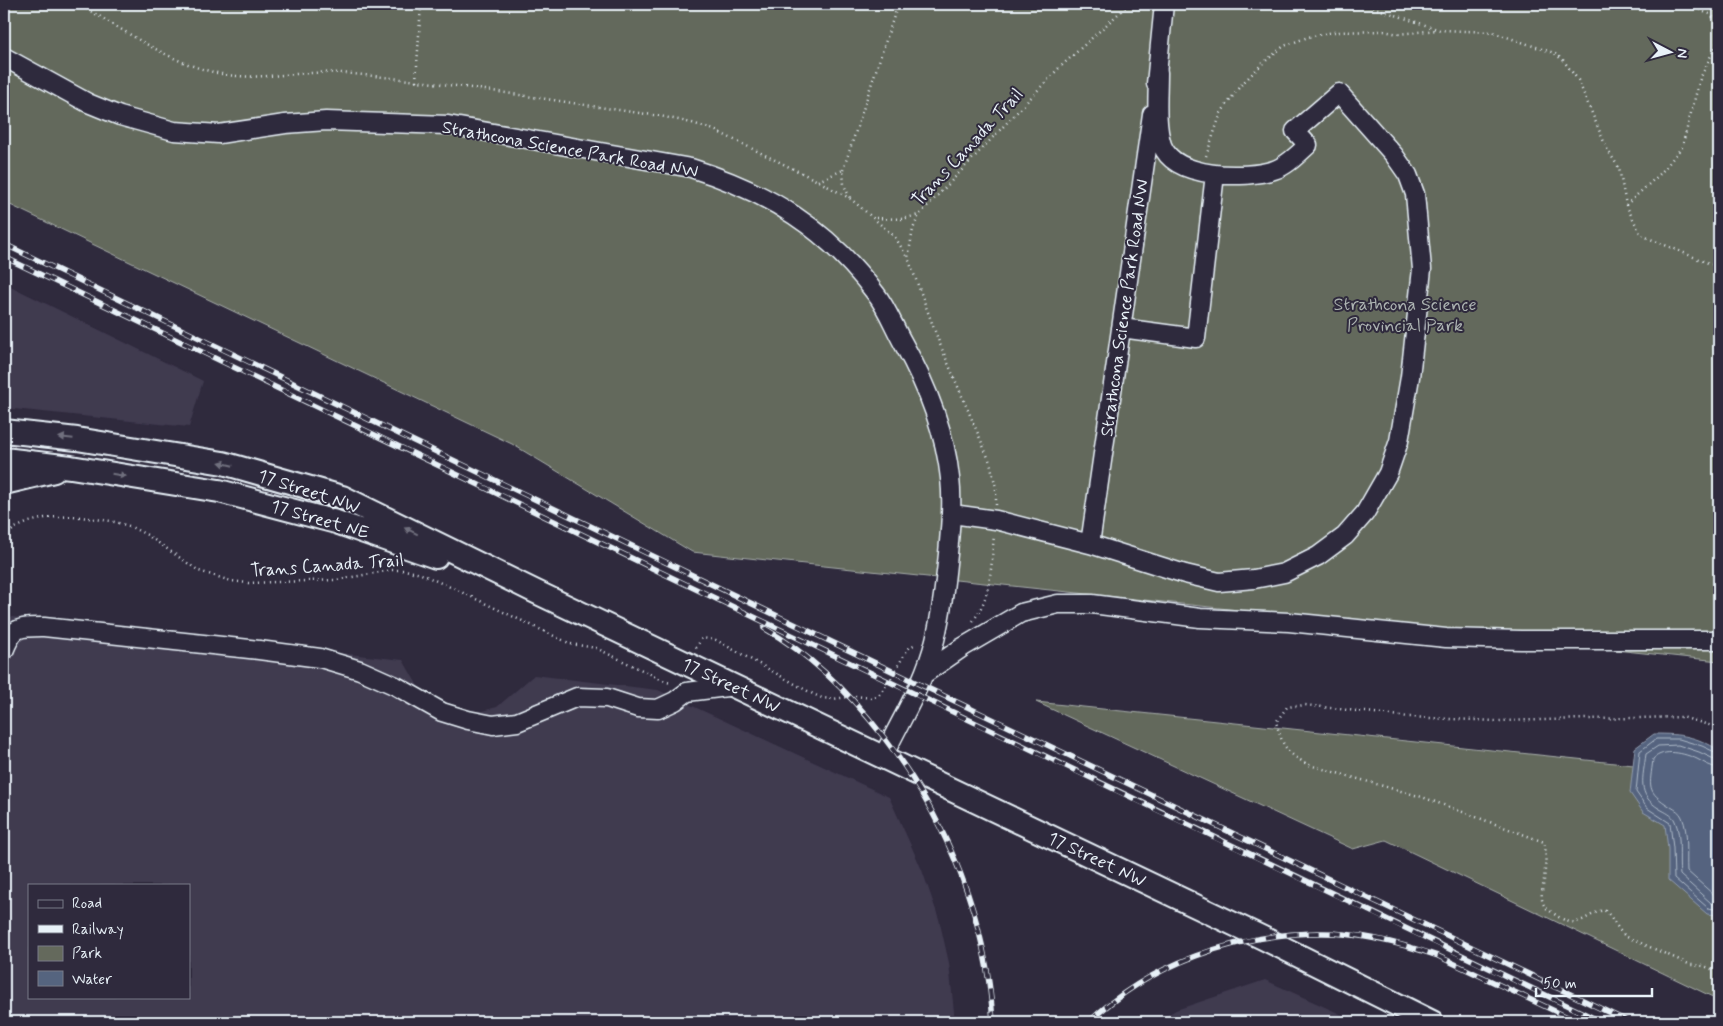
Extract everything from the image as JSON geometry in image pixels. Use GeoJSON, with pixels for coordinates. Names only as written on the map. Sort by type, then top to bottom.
{"type":"FeatureCollection","features":[{"type":"Feature","properties":{"kind":"main road","name":"17 Street NW"},"geometry":{"type":"LineString","coordinates":[[4,431],[77,439],[223,463],[342,497],[1263,938],[1432,1022]]}},
{"type":"Feature","properties":{"kind":"main road"},"geometry":{"type":"LineString","coordinates":[[4,459],[71,467]]}},
{"type":"Feature","properties":{"kind":"main road","name":"17 Street NE"},"geometry":{"type":"LineString","coordinates":[[71,467],[219,491],[336,522],[534,590]]}},
{"type":"Feature","properties":{"kind":"main road"},"geometry":{"type":"LineString","coordinates":[[4,483],[71,467]]}},
{"type":"Feature","properties":{"kind":"street","name":"Strathcona Science Park Road NW"},"geometry":{"type":"LineString","coordinates":[[1090,544],[1158,72],[1164,4]]}},
{"type":"Feature","properties":{"kind":"street","name":"Strathcona Science Park Road NW"},"geometry":{"type":"LineString","coordinates":[[4,57],[88,103],[120,116],[174,131],[219,134],[285,124],[326,121],[448,125],[692,168],[751,190],[787,209],[824,238],[851,262],[877,295],[911,357],[924,383],[943,440],[950,478],[952,514],[944,596],[935,641],[924,674],[883,757]]}},
{"type":"Feature","properties":{"kind":"street","name":"Strathcona Science Park Road NW"},"geometry":{"type":"LineString","coordinates":[[952,514],[996,520],[1090,544],[1185,574],[1219,582],[1254,579],[1284,573],[1318,556],[1345,536],[1365,513],[1388,473],[1399,441],[1410,378],[1422,269],[1415,194],[1408,175],[1394,155],[1339,93],[1295,131],[1308,145],[1291,160],[1275,170],[1224,176],[1194,171],[1172,159],[1162,146],[1159,124],[1158,72]]}},
{"type":"Feature","properties":{"kind":"street"},"geometry":{"type":"LineString","coordinates":[[1121,328],[1196,338],[1208,173]]}},
{"type":"Feature","properties":{"kind":"street"},"geometry":{"type":"LineString","coordinates":[[924,674],[963,647],[1021,613],[1058,604],[1092,604],[1200,618],[1289,622],[1446,638],[1719,640]]}},
{"type":"Feature","properties":{"kind":"street"},"geometry":{"type":"LineString","coordinates":[[4,651],[10,636],[22,627],[44,627],[320,658],[360,670],[396,686],[442,712],[492,725],[517,722],[577,697],[608,698],[638,708],[658,709],[675,701],[687,692],[736,686]]}},
{"type":"Feature","properties":{"kind":"path"},"geometry":{"type":"LineString","coordinates":[[78,4],[164,54],[211,72],[229,76],[338,73],[416,81],[650,115],[692,123],[714,130],[818,181],[850,199],[874,218],[895,237],[905,251],[939,342],[990,462],[996,488],[996,510]]}},
{"type":"Feature","properties":{"kind":"path"},"geometry":{"type":"LineString","coordinates":[[416,81],[421,4]]}},
{"type":"Feature","properties":{"kind":"path"},"geometry":{"type":"LineString","coordinates":[[850,199],[844,185],[843,170],[898,4]]}},
{"type":"Feature","properties":{"kind":"path","name":"Trans Canada Trail"},"geometry":{"type":"LineString","coordinates":[[908,258],[913,229],[919,215],[1058,69],[1129,4]]}},
{"type":"Feature","properties":{"kind":"path"},"geometry":{"type":"LineString","coordinates":[[1363,4],[1440,30]]}},
{"type":"Feature","properties":{"kind":"path"},"geometry":{"type":"LineString","coordinates":[[1626,205],[1660,174],[1682,147],[1700,80],[1717,43],[1719,26],[1710,14],[1692,8],[1665,4]]}},
{"type":"Feature","properties":{"kind":"path"},"geometry":{"type":"LineString","coordinates":[[1208,173],[1221,113],[1240,86],[1284,46],[1308,37],[1334,32],[1384,31],[1398,34],[1440,30],[1492,32],[1554,53],[1564,60],[1578,80],[1607,149],[1618,168],[1626,205],[1641,235],[1719,266]]}},
{"type":"Feature","properties":{"kind":"path"},"geometry":{"type":"LineString","coordinates":[[818,181],[843,170]]}},
{"type":"Feature","properties":{"kind":"path"},"geometry":{"type":"LineString","coordinates":[[874,218],[901,219],[919,215]]}},
{"type":"Feature","properties":{"kind":"path","name":"Trans Canada Trail"},"geometry":{"type":"LineString","coordinates":[[4,537],[15,528],[37,520],[62,515],[111,521],[128,526],[147,535],[199,571],[230,581],[248,583],[336,580],[392,570],[405,570],[421,574],[571,644],[596,648],[673,683]]}},
{"type":"Feature","properties":{"kind":"path"},"geometry":{"type":"LineString","coordinates":[[971,623],[983,606],[988,592],[995,528]]}},
{"type":"Feature","properties":{"kind":"path"},"geometry":{"type":"LineString","coordinates":[[697,647],[702,638],[716,640],[822,698],[833,699],[856,696],[871,698],[882,692],[910,647],[923,640]]}},
{"type":"Feature","properties":{"kind":"path"},"geometry":{"type":"LineString","coordinates":[[1719,728],[1682,717],[1495,721],[1409,717],[1305,705],[1287,706],[1276,722],[1282,744],[1295,758],[1310,765],[1422,797],[1544,842],[1546,848],[1545,871],[1541,895],[1543,904],[1548,910],[1558,916],[1567,921],[1576,922],[1604,910],[1609,914],[1620,933],[1627,937],[1691,965],[1704,966],[1719,972]]}},
{"type":"Feature","properties":{"kind":"shaded area"},"geometry":{"type":"Polygon","coordinates":[[[4,283],[203,381],[189,427],[4,408],[4,283]]]}},
{"type":"Feature","properties":{"kind":"shaded area"},"geometry":{"type":"Polygon","coordinates":[[[4,616],[403,660],[422,693],[433,702],[468,713],[497,707],[534,675],[658,690],[889,797],[922,870],[939,919],[949,963],[955,1022],[4,1022],[4,616]]]}},
{"type":"Feature","properties":{"kind":"shaded area"},"geometry":{"type":"Polygon","coordinates":[[[1265,980],[1358,1022],[1155,1022],[1176,1010],[1265,980]]]}},
{"type":"Feature","properties":{"kind":"green space","name":"Strathcona Science Provincial Park"},"geometry":{"type":"Polygon","coordinates":[[[4,4],[1719,4],[1719,661],[692,552],[512,444],[4,202],[4,4]]]}},
{"type":"Feature","properties":{"kind":"green space"},"geometry":{"type":"Polygon","coordinates":[[[1036,702],[1719,774],[1719,1000],[1386,840],[1353,849],[1036,702]]]}},
{"type":"Feature","properties":{"kind":"water"},"geometry":{"type":"Polygon","coordinates":[[[1654,734],[1688,737],[1719,750],[1719,915],[1707,914],[1668,880],[1668,849],[1665,825],[1643,812],[1630,793],[1635,748],[1654,734]]]}},
{"type":"Feature","properties":{"kind":"railway"},"geometry":{"type":"LineString","coordinates":[[4,244],[919,684],[1629,1022]]}},
{"type":"Feature","properties":{"kind":"railway"},"geometry":{"type":"LineString","coordinates":[[4,257],[1602,1022]]}},
{"type":"Feature","properties":{"kind":"railway"},"geometry":{"type":"LineString","coordinates":[[764,628],[797,649],[856,704],[882,735],[928,804],[946,839],[973,911],[983,947],[992,1003],[993,1022]]}},
{"type":"Feature","properties":{"kind":"railway"},"geometry":{"type":"LineString","coordinates":[[1089,1022],[1139,984],[1195,956],[1225,946],[1256,939],[1318,933],[1364,936],[1438,956],[1578,1022]]}}]}
